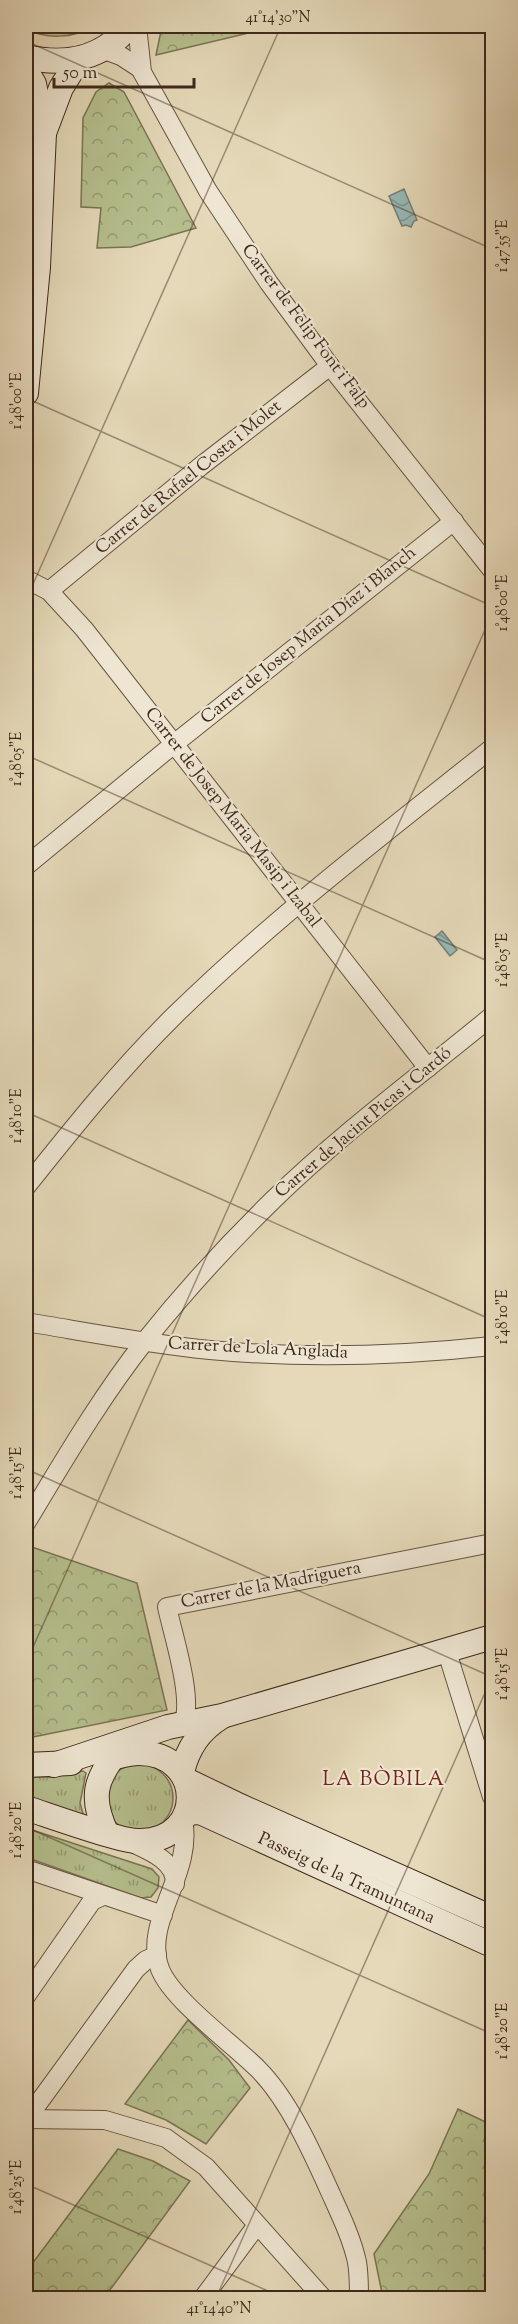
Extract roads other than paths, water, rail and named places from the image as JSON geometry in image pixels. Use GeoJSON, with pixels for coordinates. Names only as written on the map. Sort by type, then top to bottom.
{"type":"FeatureCollection","features":[{"type":"Feature","properties":{"kind":"street"},"geometry":{"type":"LineString","coordinates":[[26,57],[47,62],[79,59],[102,50],[129,26]]}},
{"type":"Feature","properties":{"kind":"street","name":"Carrer de Felip Font i Falp"},"geometry":{"type":"LineString","coordinates":[[137,26],[141,69],[208,191],[269,284],[330,366],[492,570]]}},
{"type":"Feature","properties":{"kind":"street"},"geometry":{"type":"LineString","coordinates":[[102,50],[121,56],[141,69]]}},
{"type":"Feature","properties":{"kind":"street"},"geometry":{"type":"LineString","coordinates":[[44,133],[61,88],[79,59]]}},
{"type":"Feature","properties":{"kind":"street"},"geometry":{"type":"LineString","coordinates":[[26,70],[34,84],[44,133],[38,267],[30,313],[26,393]]}},
{"type":"Feature","properties":{"kind":"street","name":"Carrer de Rafael Costa i Molet"},"geometry":{"type":"LineString","coordinates":[[49,591],[201,466],[330,366]]}},
{"type":"Feature","properties":{"kind":"street","name":"Carrer de Josep Maria Díaz i Blanch"},"geometry":{"type":"LineString","coordinates":[[26,866],[174,744],[454,521]]}},
{"type":"Feature","properties":{"kind":"street","name":"Carrer de Josep Maria Masip i Izabal"},"geometry":{"type":"LineString","coordinates":[[26,579],[49,591],[84,629],[428,1068]]}},
{"type":"Feature","properties":{"kind":"street"},"geometry":{"type":"LineString","coordinates":[[26,1187],[95,1102],[174,1015],[298,902],[492,748]]}},
{"type":"Feature","properties":{"kind":"street","name":"Carrer de Jacint Picas i Cardó"},"geometry":{"type":"LineString","coordinates":[[26,1523],[76,1440],[145,1342],[227,1248],[273,1200],[344,1135],[492,1016]]}},
{"type":"Feature","properties":{"kind":"street","name":"Carrer de Lola Anglada"},"geometry":{"type":"LineString","coordinates":[[26,1322],[145,1342],[211,1350],[291,1354],[387,1354],[492,1346]]}},
{"type":"Feature","properties":{"kind":"street","name":"Carrer de la Madriguera"},"geometry":{"type":"LineString","coordinates":[[183,1724],[186,1717],[186,1699],[167,1606],[492,1543]]}},
{"type":"Feature","properties":{"kind":"street"},"geometry":{"type":"LineString","coordinates":[[26,1765],[54,1765],[119,1749],[183,1724],[222,1716],[492,1638]]}},
{"type":"Feature","properties":{"kind":"street"},"geometry":{"type":"LineString","coordinates":[[447,1652],[492,1797]]}},
{"type":"Feature","properties":{"kind":"street"},"geometry":{"type":"LineString","coordinates":[[222,1716],[208,1724],[191,1746],[184,1776],[190,1815],[184,1853],[159,1929],[157,1955],[165,1978],[181,1998],[260,2071],[295,2120],[346,2229],[357,2263],[359,2298]]}},
{"type":"Feature","properties":{"kind":"street"},"geometry":{"type":"LineString","coordinates":[[119,1749],[152,1754],[171,1762],[184,1776]]}},
{"type":"Feature","properties":{"kind":"street"},"geometry":{"type":"LineString","coordinates":[[119,1749],[101,1776],[96,1796],[97,1810],[115,1837],[161,1859],[173,1871],[175,1884]]}},
{"type":"Feature","properties":{"kind":"street","name":"Passeig de la Tramuntana"},"geometry":{"type":"LineString","coordinates":[[184,1776],[240,1806],[492,1918]]}},
{"type":"Feature","properties":{"kind":"street"},"geometry":{"type":"LineString","coordinates":[[26,1808],[115,1837],[138,1842],[165,1837],[177,1829],[190,1815]]}},
{"type":"Feature","properties":{"kind":"street","name":"Passeig de la Tramuntana"},"geometry":{"type":"LineString","coordinates":[[190,1815],[492,1945]]}},
{"type":"Feature","properties":{"kind":"street"},"geometry":{"type":"LineString","coordinates":[[26,1875],[32,1871],[163,1915]]}},
{"type":"Feature","properties":{"kind":"street"},"geometry":{"type":"LineString","coordinates":[[26,1996],[92,1901],[103,1896]]}},
{"type":"Feature","properties":{"kind":"street"},"geometry":{"type":"LineString","coordinates":[[26,2119],[136,1969],[146,1960],[157,1955]]}},
{"type":"Feature","properties":{"kind":"street"},"geometry":{"type":"LineString","coordinates":[[26,2119],[105,2120],[166,2138],[206,2167],[323,2298]]}},
{"type":"Feature","properties":{"kind":"street"},"geometry":{"type":"LineString","coordinates":[[203,2298],[257,2225]]}},
{"type":"Feature","properties":{"kind":"water"},"geometry":{"type":"Polygon","coordinates":[[[404,189],[417,220],[411,227],[402,226],[389,196],[404,189]]]}},
{"type":"Feature","properties":{"kind":"water"},"geometry":{"type":"Polygon","coordinates":[[[442,931],[457,950],[450,956],[435,937],[442,931]]]}},
{"type":"Feature","properties":{"kind":"district","name":"LA BÒBILA"},"geometry":{"type":"Point","coordinates":[384,1780]}}]}
